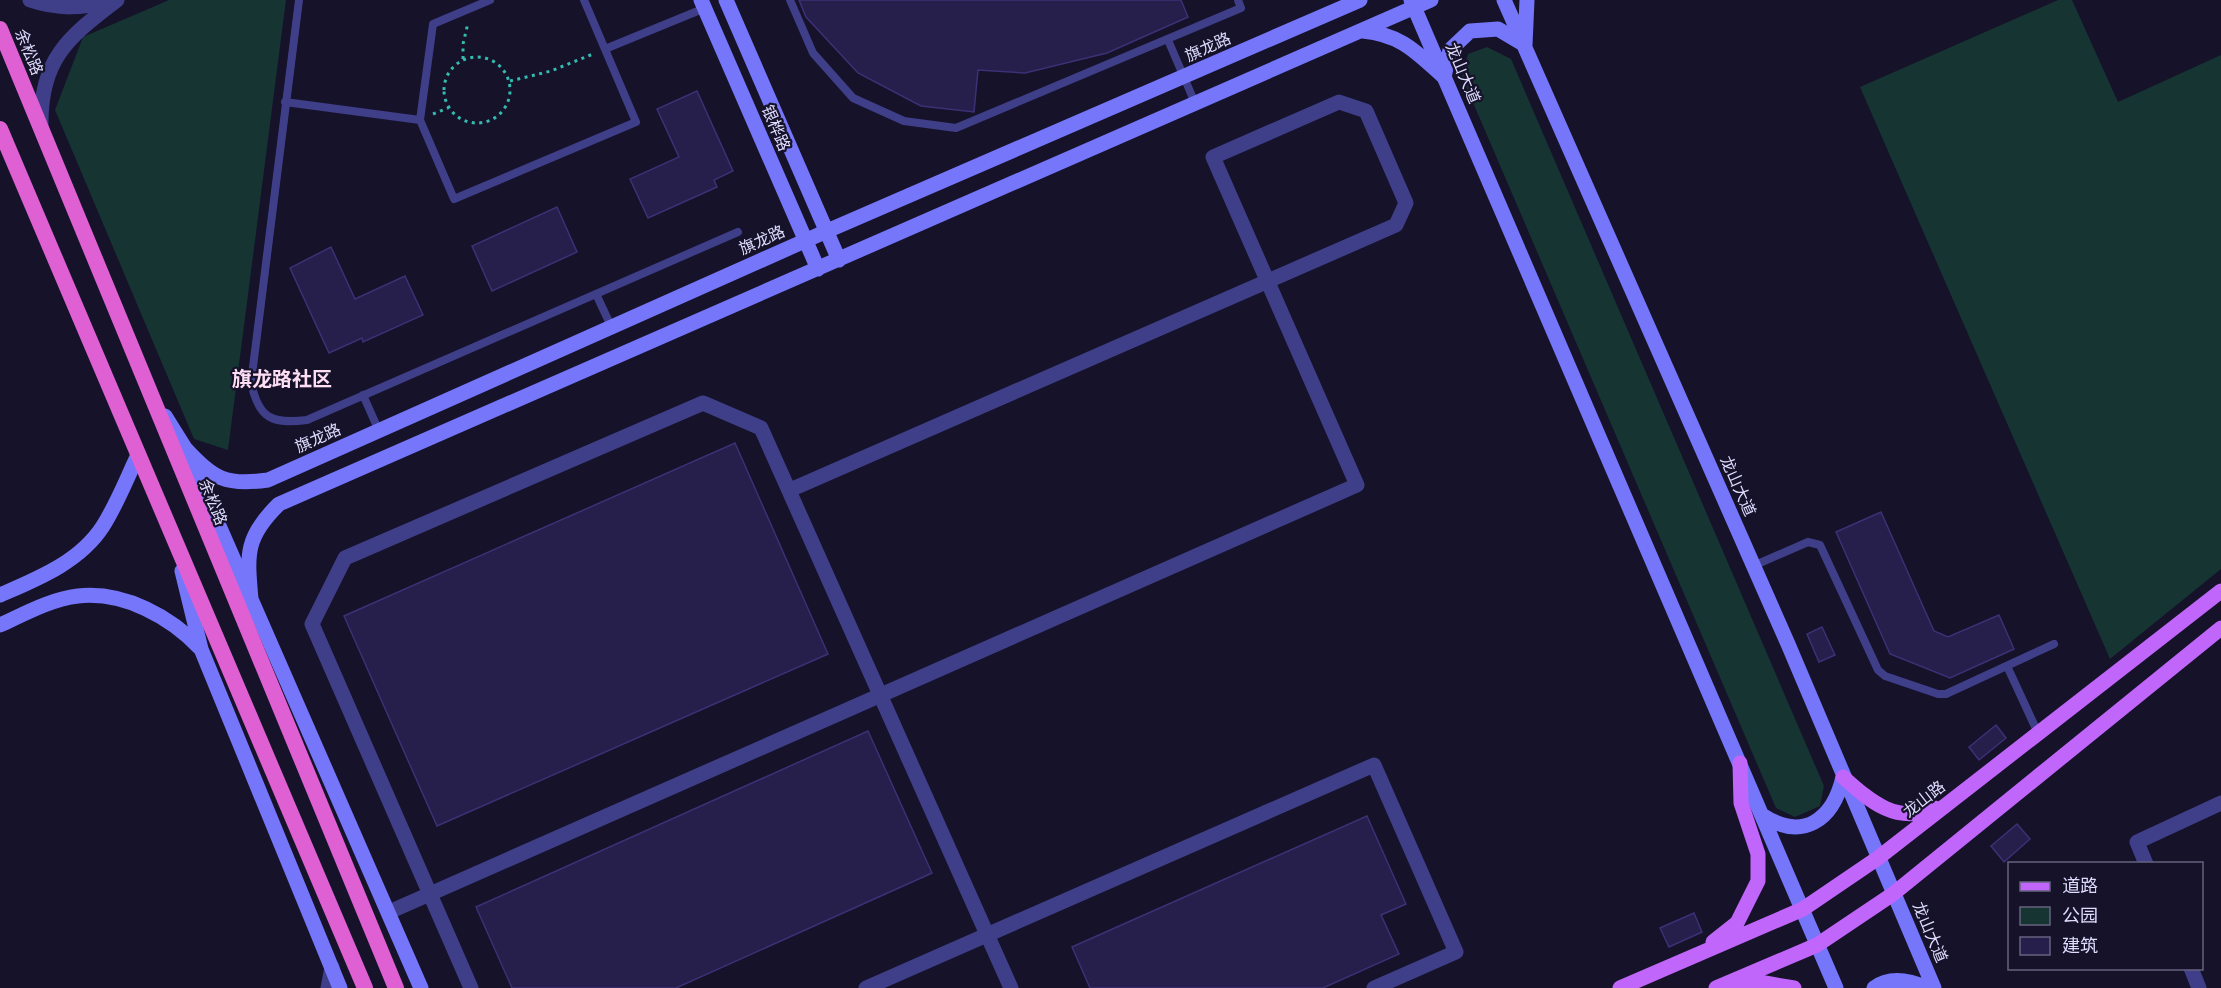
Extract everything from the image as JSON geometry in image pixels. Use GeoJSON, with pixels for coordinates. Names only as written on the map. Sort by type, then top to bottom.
{"type":"FeatureCollection","features":[{"type":"Feature","properties":{"kind":"highway","name":"余松路"},"geometry":{"type":"LineString","coordinates":[[0,29],[396,988]]}},
{"type":"Feature","properties":{"kind":"highway"},"geometry":{"type":"LineString","coordinates":[[0,129],[365,988]]}},
{"type":"Feature","properties":{"kind":"main road","name":"银桦路"},"geometry":{"type":"LineString","coordinates":[[726,0],[839,260]]}},
{"type":"Feature","properties":{"kind":"main road","name":"旗龙路"},"geometry":{"type":"LineString","coordinates":[[185,448],[206,471],[224,481],[245,483],[268,480],[827,231],[1360,0]]}},
{"type":"Feature","properties":{"kind":"main road"},"geometry":{"type":"LineString","coordinates":[[251,599],[247,558],[251,538],[262,521],[279,504],[1360,31],[1413,3],[1431,0]]}},
{"type":"Feature","properties":{"kind":"main road","name":"龙山大道"},"geometry":{"type":"LineString","coordinates":[[1504,0],[1753,566],[1934,988]]}},
{"type":"Feature","properties":{"kind":"main road"},"geometry":{"type":"LineString","coordinates":[[1360,31],[1386,33],[1410,47],[1444,77],[1450,50],[1470,31],[1498,29],[1525,45],[1527,0]]}},
{"type":"Feature","properties":{"kind":"main road","name":"龙山大道"},"geometry":{"type":"LineString","coordinates":[[1413,3],[1836,988]]}},
{"type":"Feature","properties":{"kind":"main road","name":"银桦路"},"geometry":{"type":"LineString","coordinates":[[703,4],[818,270]]}},
{"type":"Feature","properties":{"kind":"main road"},"geometry":{"type":"LineString","coordinates":[[142,376],[185,448],[422,988]]}},
{"type":"Feature","properties":{"kind":"main road"},"geometry":{"type":"LineString","coordinates":[[0,595],[40,578],[77,555],[103,527],[138,455]]}},
{"type":"Feature","properties":{"kind":"main road"},"geometry":{"type":"LineString","coordinates":[[176,544],[201,649],[340,988]]}},
{"type":"Feature","properties":{"kind":"main road","name":"龙山路"},"geometry":{"type":"LineString","coordinates":[[1620,988],[1803,909],[1878,858],[2221,591]]}},
{"type":"Feature","properties":{"kind":"main road"},"geometry":{"type":"LineString","coordinates":[[0,625],[51,603],[78,596],[107,599],[135,605],[160,615],[182,629],[201,649]]}},
{"type":"Feature","properties":{"kind":"main road"},"geometry":{"type":"LineString","coordinates":[[1716,988],[1817,945],[1893,894],[2221,628]]}},
{"type":"Feature","properties":{"kind":"main road"},"geometry":{"type":"LineString","coordinates":[[1697,955],[1737,922],[1758,881],[1758,854],[1741,803],[1740,763]]}},
{"type":"Feature","properties":{"kind":"main road"},"geometry":{"type":"LineString","coordinates":[[1762,815],[1784,826],[1809,825],[1823,817],[1833,806],[1843,777],[1881,808],[1896,814],[1924,813],[1952,800]]}},
{"type":"Feature","properties":{"kind":"main road"},"geometry":{"type":"LineString","coordinates":[[1874,988],[1890,981],[1902,981],[1927,988]]}},
{"type":"Feature","properties":{"kind":"main road"},"geometry":{"type":"LineString","coordinates":[[1732,988],[1765,984],[1794,988]]}},
{"type":"Feature","properties":{"kind":"street"},"geometry":{"type":"LineString","coordinates":[[30,0],[59,8],[78,9],[117,0]]}},
{"type":"Feature","properties":{"kind":"street"},"geometry":{"type":"LineString","coordinates":[[42,130],[41,99],[51,64],[85,24],[117,0]]}},
{"type":"Feature","properties":{"kind":"street"},"geometry":{"type":"LineString","coordinates":[[389,912],[1357,485],[1267,281],[1213,157],[1339,102],[1366,111],[1406,203],[1396,225],[1267,281],[790,490]]}},
{"type":"Feature","properties":{"kind":"street"},"geometry":{"type":"LineString","coordinates":[[471,988],[312,624],[345,558],[703,403],[761,428],[1011,988]]}},
{"type":"Feature","properties":{"kind":"street"},"geometry":{"type":"LineString","coordinates":[[871,987],[1374,765],[1456,952],[1374,988]]}},
{"type":"Feature","properties":{"kind":"street"},"geometry":{"type":"LineString","coordinates":[[2145,862],[2137,842],[2221,803]]}},
{"type":"Feature","properties":{"kind":"street"},"geometry":{"type":"LineString","coordinates":[[328,988],[332,967]]}},
{"type":"Feature","properties":{"kind":"street"},"geometry":{"type":"LineString","coordinates":[[2191,970],[2199,988]]}},
{"type":"Feature","properties":{"kind":"lane"},"geometry":{"type":"LineString","coordinates":[[299,0],[251,383],[255,402],[267,417],[285,423],[307,420],[738,232]]}},
{"type":"Feature","properties":{"kind":"lane"},"geometry":{"type":"LineString","coordinates":[[490,0],[433,24],[420,120],[454,199],[636,122],[584,0]]}},
{"type":"Feature","properties":{"kind":"lane"},"geometry":{"type":"LineString","coordinates":[[790,0],[813,53],[853,98],[904,121],[956,128],[1241,8],[1238,0]]}},
{"type":"Feature","properties":{"kind":"lane"},"geometry":{"type":"LineString","coordinates":[[605,49],[703,4]]}},
{"type":"Feature","properties":{"kind":"lane"},"geometry":{"type":"LineString","coordinates":[[1168,40],[1195,103]]}},
{"type":"Feature","properties":{"kind":"lane"},"geometry":{"type":"LineString","coordinates":[[285,102],[420,120]]}},
{"type":"Feature","properties":{"kind":"lane"},"geometry":{"type":"LineString","coordinates":[[596,294],[611,326]]}},
{"type":"Feature","properties":{"kind":"lane"},"geometry":{"type":"LineString","coordinates":[[363,395],[379,431]]}},
{"type":"Feature","properties":{"kind":"lane"},"geometry":{"type":"LineString","coordinates":[[1753,566],[1808,542],[1820,545],[1878,670],[1885,676],[1938,694],[1946,694],[2054,644]]}},
{"type":"Feature","properties":{"kind":"lane"},"geometry":{"type":"LineString","coordinates":[[2007,666],[2038,733]]}},
{"type":"Feature","properties":{"kind":"path"},"geometry":{"type":"LineString","coordinates":[[463,59],[463,44],[472,8]]}},
{"type":"Feature","properties":{"kind":"path"},"geometry":{"type":"LineString","coordinates":[[510,81],[550,71],[605,49]]}},
{"type":"Feature","properties":{"kind":"path"},"geometry":{"type":"LineString","coordinates":[[482,57],[499,64],[510,81],[509,100],[499,115],[481,123],[463,120],[448,108],[443,89],[449,72],[463,59],[482,57]]}},
{"type":"Feature","properties":{"kind":"green space"},"geometry":{"type":"Polygon","coordinates":[[[169,0],[286,0],[228,450],[194,439],[55,110],[83,37],[169,0]]]}},
{"type":"Feature","properties":{"kind":"green space"},"geometry":{"type":"Polygon","coordinates":[[[2058,0],[2072,0],[2118,102],[2221,55],[2221,569],[2110,659],[1860,87],[2058,0]]]}},
{"type":"Feature","properties":{"kind":"green space"},"geometry":{"type":"Polygon","coordinates":[[[1487,47],[1511,59],[1824,786],[1820,806],[1795,817],[1776,808],[1462,77],[1468,54],[1487,47]]]}},
{"type":"Feature","properties":{"kind":"building"},"geometry":{"type":"Polygon","coordinates":[[[799,0],[1181,0],[1188,17],[1107,53],[1025,73],[978,70],[974,112],[921,106],[858,73],[806,17],[799,0]]]}},
{"type":"Feature","properties":{"kind":"building"},"geometry":{"type":"Polygon","coordinates":[[[697,91],[733,171],[714,180],[717,187],[648,218],[630,179],[679,157],[657,109],[697,91]]]}},
{"type":"Feature","properties":{"kind":"building"},"geometry":{"type":"Polygon","coordinates":[[[557,207],[577,252],[492,291],[472,246],[557,207]]]}},
{"type":"Feature","properties":{"kind":"building"},"geometry":{"type":"Polygon","coordinates":[[[331,247],[355,299],[405,276],[423,315],[363,342],[362,338],[329,353],[290,268],[331,247]]]}},
{"type":"Feature","properties":{"kind":"building"},"geometry":{"type":"Polygon","coordinates":[[[735,443],[828,654],[437,826],[344,616],[735,443]]]}},
{"type":"Feature","properties":{"kind":"building"},"geometry":{"type":"Polygon","coordinates":[[[1881,512],[1934,631],[1948,637],[1999,615],[2014,649],[1950,678],[1890,654],[1836,532],[1881,512]]]}},
{"type":"Feature","properties":{"kind":"building"},"geometry":{"type":"Polygon","coordinates":[[[1822,627],[1835,655],[1819,662],[1807,634],[1822,627]]]}},
{"type":"Feature","properties":{"kind":"building"},"geometry":{"type":"Polygon","coordinates":[[[1996,725],[2006,738],[1979,760],[1969,747],[1996,725]]]}},
{"type":"Feature","properties":{"kind":"building"},"geometry":{"type":"Polygon","coordinates":[[[868,731],[932,873],[676,988],[512,988],[476,907],[868,731]]]}},
{"type":"Feature","properties":{"kind":"building"},"geometry":{"type":"Polygon","coordinates":[[[1367,816],[1406,904],[1381,915],[1399,954],[1323,988],[1090,988],[1072,947],[1367,816]]]}},
{"type":"Feature","properties":{"kind":"building"},"geometry":{"type":"Polygon","coordinates":[[[2017,824],[2030,839],[2004,862],[1991,846],[2017,824]]]}},
{"type":"Feature","properties":{"kind":"building"},"geometry":{"type":"Polygon","coordinates":[[[1694,913],[1702,932],[1669,947],[1660,928],[1694,913]]]}},
{"type":"Feature","properties":{"kind":"district","name":"旗龙路社区"},"geometry":{"type":"Point","coordinates":[282,379]}}]}
